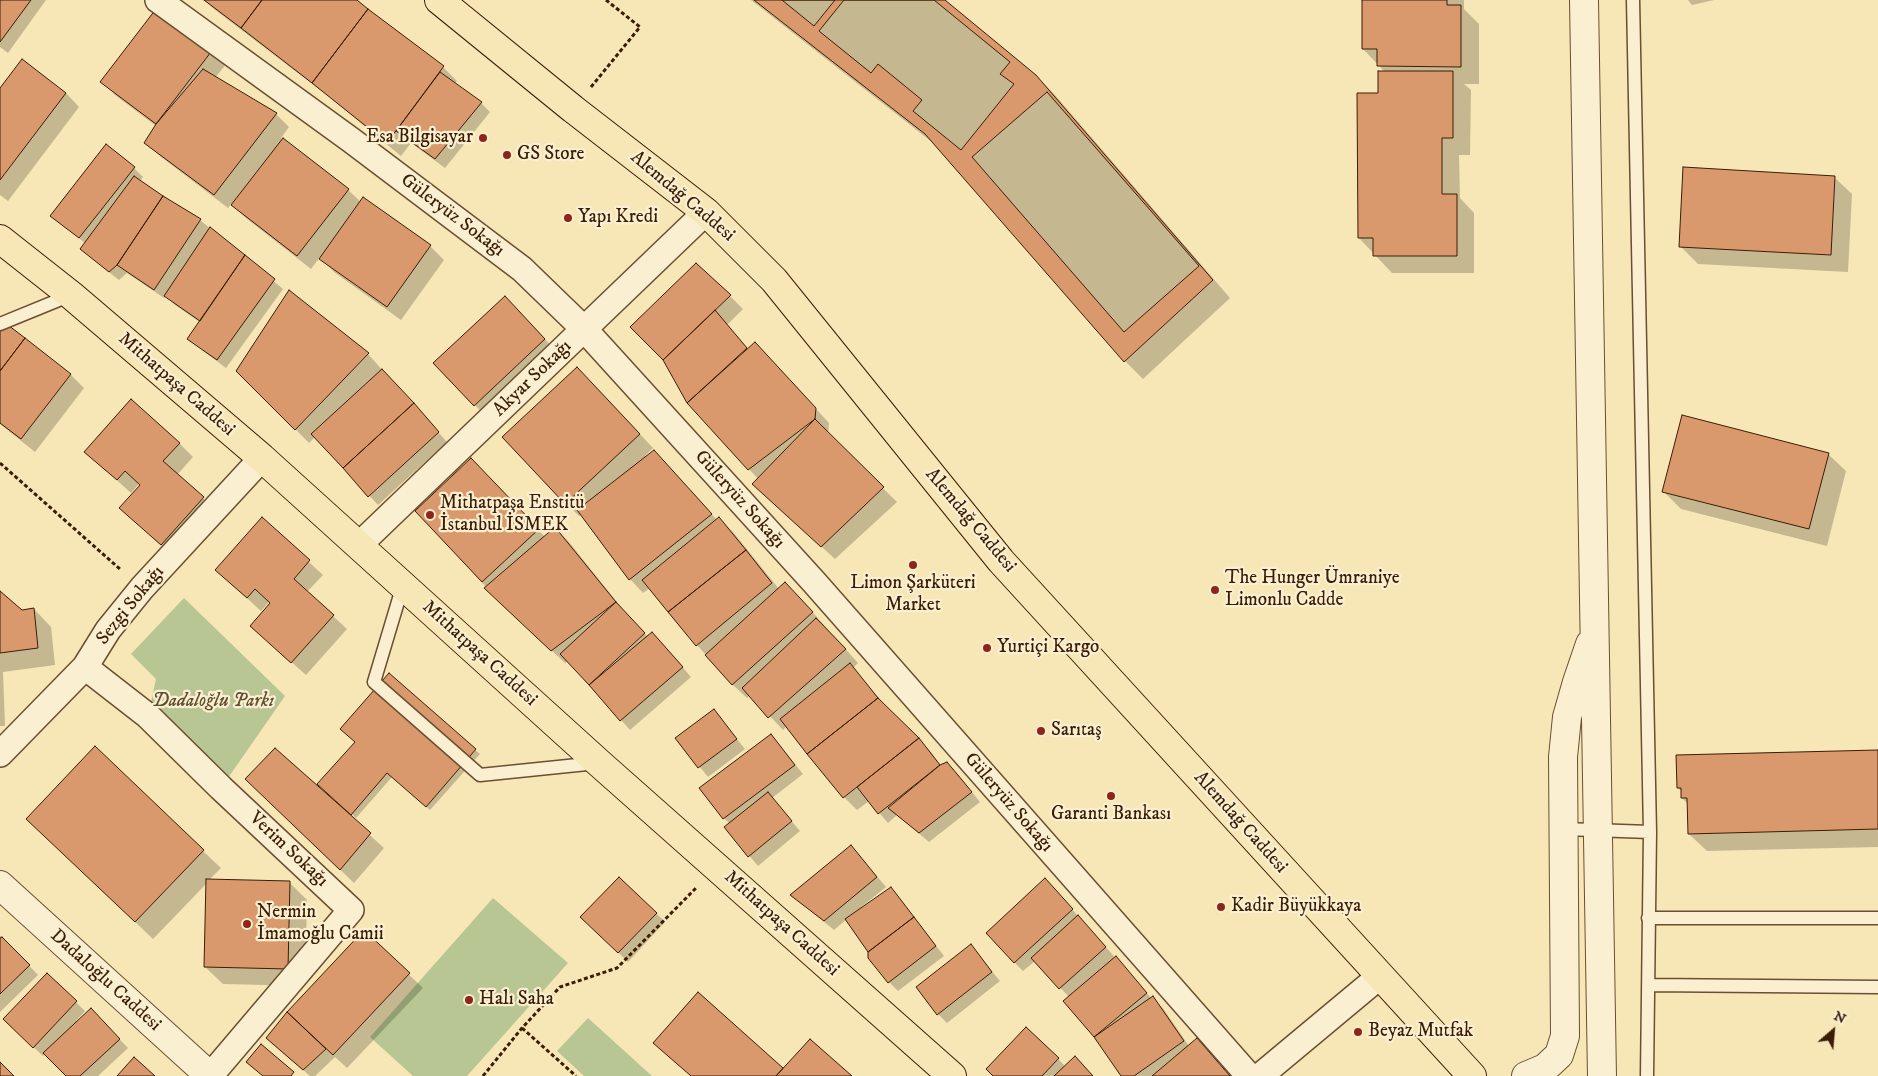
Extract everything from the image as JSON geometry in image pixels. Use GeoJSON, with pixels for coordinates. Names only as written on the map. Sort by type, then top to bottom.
{"type":"FeatureCollection","features":[{"type":"Feature","properties":{"kind":"main road","name":"Alemdağ Caddesi"},"geometry":{"type":"LineString","coordinates":[[439,0],[573,109],[706,212],[774,280],[1001,561],[1472,1076]]}},
{"type":"Feature","properties":{"kind":"main road","name":"Mithatpaşa Caddesi"},"geometry":{"type":"LineString","coordinates":[[0,239],[71,295],[262,458],[599,763],[952,1076]]}},
{"type":"Feature","properties":{"kind":"street","name":"Güleryüz Sokağı"},"geometry":{"type":"LineString","coordinates":[[158,0],[351,140],[522,269],[585,330],[814,582],[1249,1076]]}},
{"type":"Feature","properties":{"kind":"street"},"geometry":{"type":"LineString","coordinates":[[1584,0],[1602,1076]]}},
{"type":"Feature","properties":{"kind":"street","name":"Akyar Sokağı"},"geometry":{"type":"LineString","coordinates":[[359,545],[706,212]]}},
{"type":"Feature","properties":{"kind":"street","name":"Sezgi Sokağı"},"geometry":{"type":"LineString","coordinates":[[0,754],[85,667],[108,630],[142,588],[262,458]]}},
{"type":"Feature","properties":{"kind":"street"},"geometry":{"type":"LineString","coordinates":[[1526,1076],[1545,1068],[1559,1055],[1565,1036],[1563,758],[1567,717],[1596,629]]}},
{"type":"Feature","properties":{"kind":"street","name":"Verim Sokağı"},"geometry":{"type":"LineString","coordinates":[[85,667],[148,716],[221,788],[351,910],[210,1076]]}},
{"type":"Feature","properties":{"kind":"street","name":"Dadaloğlu Caddesi"},"geometry":{"type":"LineString","coordinates":[[0,885],[210,1076]]}},
{"type":"Feature","properties":{"kind":"street"},"geometry":{"type":"LineString","coordinates":[[1260,1076],[1380,976]]}},
{"type":"Feature","properties":{"kind":"lane"},"geometry":{"type":"LineString","coordinates":[[1633,0],[1650,832],[1646,1076]]}},
{"type":"Feature","properties":{"kind":"lane"},"geometry":{"type":"LineString","coordinates":[[0,324],[71,295]]}},
{"type":"Feature","properties":{"kind":"lane"},"geometry":{"type":"LineString","coordinates":[[403,584],[374,682],[480,775],[599,763]]}},
{"type":"Feature","properties":{"kind":"lane"},"geometry":{"type":"LineString","coordinates":[[1564,830],[1650,832]]}},
{"type":"Feature","properties":{"kind":"lane"},"geometry":{"type":"LineString","coordinates":[[1648,918],[1878,918]]}},
{"type":"Feature","properties":{"kind":"lane"},"geometry":{"type":"LineString","coordinates":[[1648,985],[1878,987]]}},
{"type":"Feature","properties":{"kind":"path"},"geometry":{"type":"LineString","coordinates":[[573,109],[640,27],[606,0]]}},
{"type":"Feature","properties":{"kind":"path"},"geometry":{"type":"LineString","coordinates":[[0,463],[142,588]]}},
{"type":"Feature","properties":{"kind":"path"},"geometry":{"type":"LineString","coordinates":[[483,1076],[522,1028],[560,987],[617,968],[716,867]]}},
{"type":"Feature","properties":{"kind":"path"},"geometry":{"type":"LineString","coordinates":[[522,1028],[576,1076]]}},
{"type":"Feature","properties":{"kind":"green space","name":"Dadaloğlu Parkı"},"geometry":{"type":"Polygon","coordinates":[[[184,598],[285,696],[221,788],[148,716],[156,679],[131,654],[184,598]]]}},
{"type":"Feature","properties":{"kind":"green space","name":"Halı Saha"},"geometry":{"type":"Polygon","coordinates":[[[493,898],[568,963],[467,1076],[413,1076],[370,1037],[493,898]]]}},
{"type":"Feature","properties":{"kind":"green space"},"geometry":{"type":"Polygon","coordinates":[[[588,1018],[652,1076],[584,1076],[557,1051],[588,1018]]]}},
{"type":"Feature","properties":{"kind":"building"},"geometry":{"type":"Polygon","coordinates":[[[0,0],[31,0],[0,42],[0,0]]]}},
{"type":"Feature","properties":{"kind":"building"},"geometry":{"type":"Polygon","coordinates":[[[204,0],[262,0],[241,28],[204,0]]]}},
{"type":"Feature","properties":{"kind":"building"},"geometry":{"type":"Polygon","coordinates":[[[262,0],[357,0],[368,9],[312,83],[241,28],[262,0]]]}},
{"type":"Feature","properties":{"kind":"building"},"geometry":{"type":"Polygon","coordinates":[[[754,0],[945,0],[1036,75],[1213,280],[1124,362],[925,134],[754,0]]]}},
{"type":"Feature","properties":{"kind":"building"},"geometry":{"type":"Polygon","coordinates":[[[782,0],[835,0],[814,26],[782,0]]]}},
{"type":"Feature","properties":{"kind":"building"},"geometry":{"type":"Polygon","coordinates":[[[844,0],[934,0],[1010,62],[1000,74],[1014,84],[961,150],[913,111],[922,100],[878,64],[871,73],[819,31],[844,0]]]}},
{"type":"Feature","properties":{"kind":"building"},"geometry":{"type":"Polygon","coordinates":[[[1362,0],[1447,0],[1447,5],[1461,5],[1461,67],[1377,66],[1377,49],[1362,49],[1362,0]]]}},
{"type":"Feature","properties":{"kind":"building"},"geometry":{"type":"Polygon","coordinates":[[[159,5],[214,48],[156,124],[100,82],[159,5]]]}},
{"type":"Feature","properties":{"kind":"building"},"geometry":{"type":"Polygon","coordinates":[[[368,9],[444,66],[387,143],[312,83],[368,9]]]}},
{"type":"Feature","properties":{"kind":"building"},"geometry":{"type":"Polygon","coordinates":[[[22,59],[66,93],[0,180],[0,88],[22,59]]]}},
{"type":"Feature","properties":{"kind":"building"},"geometry":{"type":"Polygon","coordinates":[[[203,69],[277,113],[214,195],[144,143],[156,124],[203,69]]]}},
{"type":"Feature","properties":{"kind":"building"},"geometry":{"type":"Polygon","coordinates":[[[1378,71],[1453,71],[1453,138],[1442,138],[1442,194],[1457,194],[1457,256],[1373,256],[1373,238],[1358,238],[1357,93],[1378,93],[1378,71]]]}},
{"type":"Feature","properties":{"kind":"building"},"geometry":{"type":"Polygon","coordinates":[[[440,72],[482,102],[435,159],[396,131],[440,72]]]}},
{"type":"Feature","properties":{"kind":"building"},"geometry":{"type":"Polygon","coordinates":[[[1047,92],[1199,266],[1124,332],[972,157],[1047,92]]]}},
{"type":"Feature","properties":{"kind":"building"},"geometry":{"type":"Polygon","coordinates":[[[283,138],[349,189],[297,256],[231,205],[283,138]]]}},
{"type":"Feature","properties":{"kind":"building"},"geometry":{"type":"Polygon","coordinates":[[[106,144],[135,167],[79,238],[50,216],[106,144]]]}},
{"type":"Feature","properties":{"kind":"building"},"geometry":{"type":"Polygon","coordinates":[[[1683,167],[1835,176],[1831,255],[1679,247],[1683,167]]]}},
{"type":"Feature","properties":{"kind":"building"},"geometry":{"type":"Polygon","coordinates":[[[134,176],[163,196],[117,265],[109,272],[80,249],[134,176]]]}},
{"type":"Feature","properties":{"kind":"building"},"geometry":{"type":"Polygon","coordinates":[[[163,196],[201,219],[154,290],[117,265],[163,196]]]}},
{"type":"Feature","properties":{"kind":"building"},"geometry":{"type":"Polygon","coordinates":[[[363,197],[431,245],[387,307],[319,259],[363,197]]]}},
{"type":"Feature","properties":{"kind":"building"},"geometry":{"type":"Polygon","coordinates":[[[210,227],[245,255],[200,321],[164,296],[210,227]]]}},
{"type":"Feature","properties":{"kind":"building"},"geometry":{"type":"Polygon","coordinates":[[[245,255],[275,279],[217,360],[187,339],[245,255]]]}},
{"type":"Feature","properties":{"kind":"building"},"geometry":{"type":"Polygon","coordinates":[[[696,263],[731,295],[663,360],[630,327],[696,263]]]}},
{"type":"Feature","properties":{"kind":"building"},"geometry":{"type":"Polygon","coordinates":[[[289,290],[369,353],[295,430],[236,371],[289,290]]]}},
{"type":"Feature","properties":{"kind":"building"},"geometry":{"type":"Polygon","coordinates":[[[505,296],[545,339],[474,406],[433,363],[505,296]]]}},
{"type":"Feature","properties":{"kind":"building"},"geometry":{"type":"Polygon","coordinates":[[[715,310],[747,348],[687,403],[663,360],[715,310]]]}},
{"type":"Feature","properties":{"kind":"building"},"geometry":{"type":"Polygon","coordinates":[[[0,319],[25,338],[0,371],[0,319]]]}},
{"type":"Feature","properties":{"kind":"building"},"geometry":{"type":"Polygon","coordinates":[[[25,338],[71,374],[21,439],[0,423],[0,371],[25,338]]]}},
{"type":"Feature","properties":{"kind":"building"},"geometry":{"type":"Polygon","coordinates":[[[755,342],[816,408],[815,419],[748,470],[687,403],[755,342]]]}},
{"type":"Feature","properties":{"kind":"building"},"geometry":{"type":"Polygon","coordinates":[[[577,367],[640,434],[565,504],[502,437],[577,367]]]}},
{"type":"Feature","properties":{"kind":"building"},"geometry":{"type":"Polygon","coordinates":[[[382,369],[414,403],[343,468],[311,434],[382,369]]]}},
{"type":"Feature","properties":{"kind":"building"},"geometry":{"type":"Polygon","coordinates":[[[131,399],[180,443],[163,461],[204,497],[161,545],[119,508],[140,485],[125,471],[117,480],[84,452],[131,399]]]}},
{"type":"Feature","properties":{"kind":"building"},"geometry":{"type":"Polygon","coordinates":[[[414,403],[439,432],[368,497],[343,468],[414,403]]]}},
{"type":"Feature","properties":{"kind":"building"},"geometry":{"type":"Polygon","coordinates":[[[1682,415],[1829,453],[1809,529],[1662,492],[1682,415]]]}},
{"type":"Feature","properties":{"kind":"building"},"geometry":{"type":"Polygon","coordinates":[[[815,419],[884,487],[821,547],[752,484],[815,419]]]}},
{"type":"Feature","properties":{"kind":"building"},"geometry":{"type":"Polygon","coordinates":[[[654,450],[712,514],[629,580],[577,510],[654,450]]]}},
{"type":"Feature","properties":{"kind":"building"},"geometry":{"type":"Polygon","coordinates":[[[471,458],[539,529],[482,582],[415,511],[471,458]]]}},
{"type":"Feature","properties":{"kind":"building"},"geometry":{"type":"Polygon","coordinates":[[[262,517],[310,560],[294,579],[334,615],[291,663],[250,626],[270,603],[255,589],[247,598],[215,570],[262,517]]]}},
{"type":"Feature","properties":{"kind":"building"},"geometry":{"type":"Polygon","coordinates":[[[719,517],[746,550],[668,612],[642,580],[719,517]]]}},
{"type":"Feature","properties":{"kind":"building"},"geometry":{"type":"Polygon","coordinates":[[[555,527],[616,602],[551,651],[484,588],[555,527]]]}},
{"type":"Feature","properties":{"kind":"building"},"geometry":{"type":"Polygon","coordinates":[[[746,550],[772,583],[696,646],[668,612],[746,550]]]}},
{"type":"Feature","properties":{"kind":"building"},"geometry":{"type":"Polygon","coordinates":[[[785,582],[813,612],[732,685],[705,655],[785,582]]]}},
{"type":"Feature","properties":{"kind":"building"},"geometry":{"type":"Polygon","coordinates":[[[0,591],[22,610],[34,608],[38,648],[0,653],[0,591]]]}},
{"type":"Feature","properties":{"kind":"building"},"geometry":{"type":"Polygon","coordinates":[[[616,602],[645,633],[589,685],[560,654],[616,602]]]}},
{"type":"Feature","properties":{"kind":"building"},"geometry":{"type":"Polygon","coordinates":[[[816,618],[846,649],[768,718],[742,688],[816,618]]]}},
{"type":"Feature","properties":{"kind":"building"},"geometry":{"type":"Polygon","coordinates":[[[652,632],[683,667],[620,721],[589,685],[652,632]]]}},
{"type":"Feature","properties":{"kind":"building"},"geometry":{"type":"Polygon","coordinates":[[[850,663],[878,698],[807,754],[780,719],[850,663]]]}},
{"type":"Feature","properties":{"kind":"building"},"geometry":{"type":"Polygon","coordinates":[[[389,673],[476,749],[426,807],[387,773],[351,815],[317,784],[355,742],[340,729],[389,673]]]}},
{"type":"Feature","properties":{"kind":"building"},"geometry":{"type":"Polygon","coordinates":[[[878,698],[919,738],[843,798],[807,754],[878,698]]]}},
{"type":"Feature","properties":{"kind":"building"},"geometry":{"type":"Polygon","coordinates":[[[714,709],[737,739],[698,768],[675,738],[714,709]]]}},
{"type":"Feature","properties":{"kind":"building"},"geometry":{"type":"Polygon","coordinates":[[[771,734],[795,765],[723,819],[699,788],[771,734]]]}},
{"type":"Feature","properties":{"kind":"building"},"geometry":{"type":"Polygon","coordinates":[[[919,738],[940,765],[878,814],[857,787],[919,738]]]}},
{"type":"Feature","properties":{"kind":"building"},"geometry":{"type":"Polygon","coordinates":[[[95,746],[204,850],[135,922],[26,819],[95,746]]]}},
{"type":"Feature","properties":{"kind":"building"},"geometry":{"type":"Polygon","coordinates":[[[275,748],[371,833],[340,870],[245,779],[275,748]]]}},
{"type":"Feature","properties":{"kind":"building"},"geometry":{"type":"Polygon","coordinates":[[[1878,750],[1878,829],[1688,834],[1687,798],[1681,798],[1681,788],[1677,788],[1676,755],[1878,750]]]}},
{"type":"Feature","properties":{"kind":"building"},"geometry":{"type":"Polygon","coordinates":[[[947,762],[972,792],[919,833],[888,808],[940,765],[947,762]]]}},
{"type":"Feature","properties":{"kind":"building"},"geometry":{"type":"Polygon","coordinates":[[[768,792],[792,821],[748,857],[724,827],[768,792]]]}},
{"type":"Feature","properties":{"kind":"building"},"geometry":{"type":"Polygon","coordinates":[[[851,845],[877,877],[824,921],[790,895],[851,845]]]}},
{"type":"Feature","properties":{"kind":"building"},"geometry":{"type":"Polygon","coordinates":[[[619,877],[657,913],[618,953],[580,917],[619,877]]]}},
{"type":"Feature","properties":{"kind":"building"},"geometry":{"type":"Polygon","coordinates":[[[1045,878],[1073,909],[1014,963],[986,933],[1045,878]]]}},
{"type":"Feature","properties":{"kind":"building","name":"Nermin İmamoğlu Camii"},"geometry":{"type":"Polygon","coordinates":[[[206,879],[290,881],[288,969],[204,967],[206,879]]]}},
{"type":"Feature","properties":{"kind":"building"},"geometry":{"type":"Polygon","coordinates":[[[891,887],[914,917],[868,952],[845,919],[891,887]]]}},
{"type":"Feature","properties":{"kind":"building"},"geometry":{"type":"Polygon","coordinates":[[[1078,915],[1106,947],[1059,989],[1031,958],[1078,915]]]}},
{"type":"Feature","properties":{"kind":"building"},"geometry":{"type":"Polygon","coordinates":[[[914,917],[936,946],[888,983],[868,958],[868,952],[914,917]]]}},
{"type":"Feature","properties":{"kind":"building"},"geometry":{"type":"Polygon","coordinates":[[[364,930],[410,973],[333,1055],[287,1012],[364,930]]]}},
{"type":"Feature","properties":{"kind":"building"},"geometry":{"type":"Polygon","coordinates":[[[2,937],[30,965],[0,994],[0,938],[2,937]]]}},
{"type":"Feature","properties":{"kind":"building"},"geometry":{"type":"Polygon","coordinates":[[[971,944],[992,972],[937,1015],[916,987],[971,944]]]}},
{"type":"Feature","properties":{"kind":"building"},"geometry":{"type":"Polygon","coordinates":[[[1116,956],[1147,993],[1094,1037],[1063,1001],[1116,956]]]}},
{"type":"Feature","properties":{"kind":"building"},"geometry":{"type":"Polygon","coordinates":[[[47,973],[77,1001],[33,1048],[3,1019],[47,973]]]}},
{"type":"Feature","properties":{"kind":"building"},"geometry":{"type":"Polygon","coordinates":[[[698,992],[783,1068],[776,1076],[691,1076],[653,1043],[698,992]]]}},
{"type":"Feature","properties":{"kind":"building"},"geometry":{"type":"Polygon","coordinates":[[[1153,996],[1184,1041],[1134,1076],[1121,1076],[1094,1037],[1153,996]]]}},
{"type":"Feature","properties":{"kind":"building"},"geometry":{"type":"Polygon","coordinates":[[[91,1008],[120,1039],[80,1076],[66,1076],[43,1053],[91,1008]]]}},
{"type":"Feature","properties":{"kind":"building"},"geometry":{"type":"Polygon","coordinates":[[[287,1012],[326,1049],[303,1070],[266,1038],[287,1012]]]}},
{"type":"Feature","properties":{"kind":"building"},"geometry":{"type":"Polygon","coordinates":[[[1026,1027],[1059,1058],[1042,1076],[993,1076],[986,1069],[1026,1027]]]}},
{"type":"Feature","properties":{"kind":"building"},"geometry":{"type":"Polygon","coordinates":[[[1197,1038],[1230,1076],[1152,1076],[1197,1038]]]}},
{"type":"Feature","properties":{"kind":"building"},"geometry":{"type":"Polygon","coordinates":[[[810,1039],[852,1076],[776,1076],[810,1039]]]}},
{"type":"Feature","properties":{"kind":"building"},"geometry":{"type":"Polygon","coordinates":[[[261,1044],[294,1072],[291,1076],[263,1076],[246,1062],[261,1044]]]}},
{"type":"Feature","properties":{"kind":"building"},"geometry":{"type":"Polygon","coordinates":[[[1075,1056],[1093,1076],[1054,1076],[1075,1056]]]}},
{"type":"Feature","properties":{"kind":"building"},"geometry":{"type":"Polygon","coordinates":[[[134,1057],[155,1076],[117,1076],[134,1057]]]}},
{"type":"Feature","properties":{"kind":"building"},"geometry":{"type":"Polygon","coordinates":[[[0,1062],[14,1076],[0,1076],[0,1062]]]}},
{"type":"Feature","properties":{"kind":"place","name":"Esa Bilgisayar"},"geometry":{"type":"Point","coordinates":[483,138]}},
{"type":"Feature","properties":{"kind":"place","name":"GS Store"},"geometry":{"type":"Point","coordinates":[507,155]}},
{"type":"Feature","properties":{"kind":"place","name":"Yapı Kredi"},"geometry":{"type":"Point","coordinates":[568,218]}},
{"type":"Feature","properties":{"kind":"place","name":"Mithatpaşa Enstitü İstanbul İSMEK"},"geometry":{"type":"Point","coordinates":[430,515]}},
{"type":"Feature","properties":{"kind":"place","name":"Limon Şarküteri Market"},"geometry":{"type":"Point","coordinates":[913,565]}},
{"type":"Feature","properties":{"kind":"place","name":"The Hunger Ümraniye Limonlu Cadde"},"geometry":{"type":"Point","coordinates":[1215,590]}},
{"type":"Feature","properties":{"kind":"place","name":"Yurtiçi Kargo"},"geometry":{"type":"Point","coordinates":[987,648]}},
{"type":"Feature","properties":{"kind":"place","name":"Sarıtaş"},"geometry":{"type":"Point","coordinates":[1041,731]}},
{"type":"Feature","properties":{"kind":"place","name":"Garanti Bankası"},"geometry":{"type":"Point","coordinates":[1111,796]}},
{"type":"Feature","properties":{"kind":"place","name":"Kadir Büyükkaya"},"geometry":{"type":"Point","coordinates":[1221,907]}},
{"type":"Feature","properties":{"kind":"place","name":"Nermin İmamoğlu Camii"},"geometry":{"type":"Point","coordinates":[247,924]}},
{"type":"Feature","properties":{"kind":"place","name":"Halı Saha"},"geometry":{"type":"Point","coordinates":[469,1000]}},
{"type":"Feature","properties":{"kind":"place","name":"Beyaz Mutfak"},"geometry":{"type":"Point","coordinates":[1358,1032]}}]}
